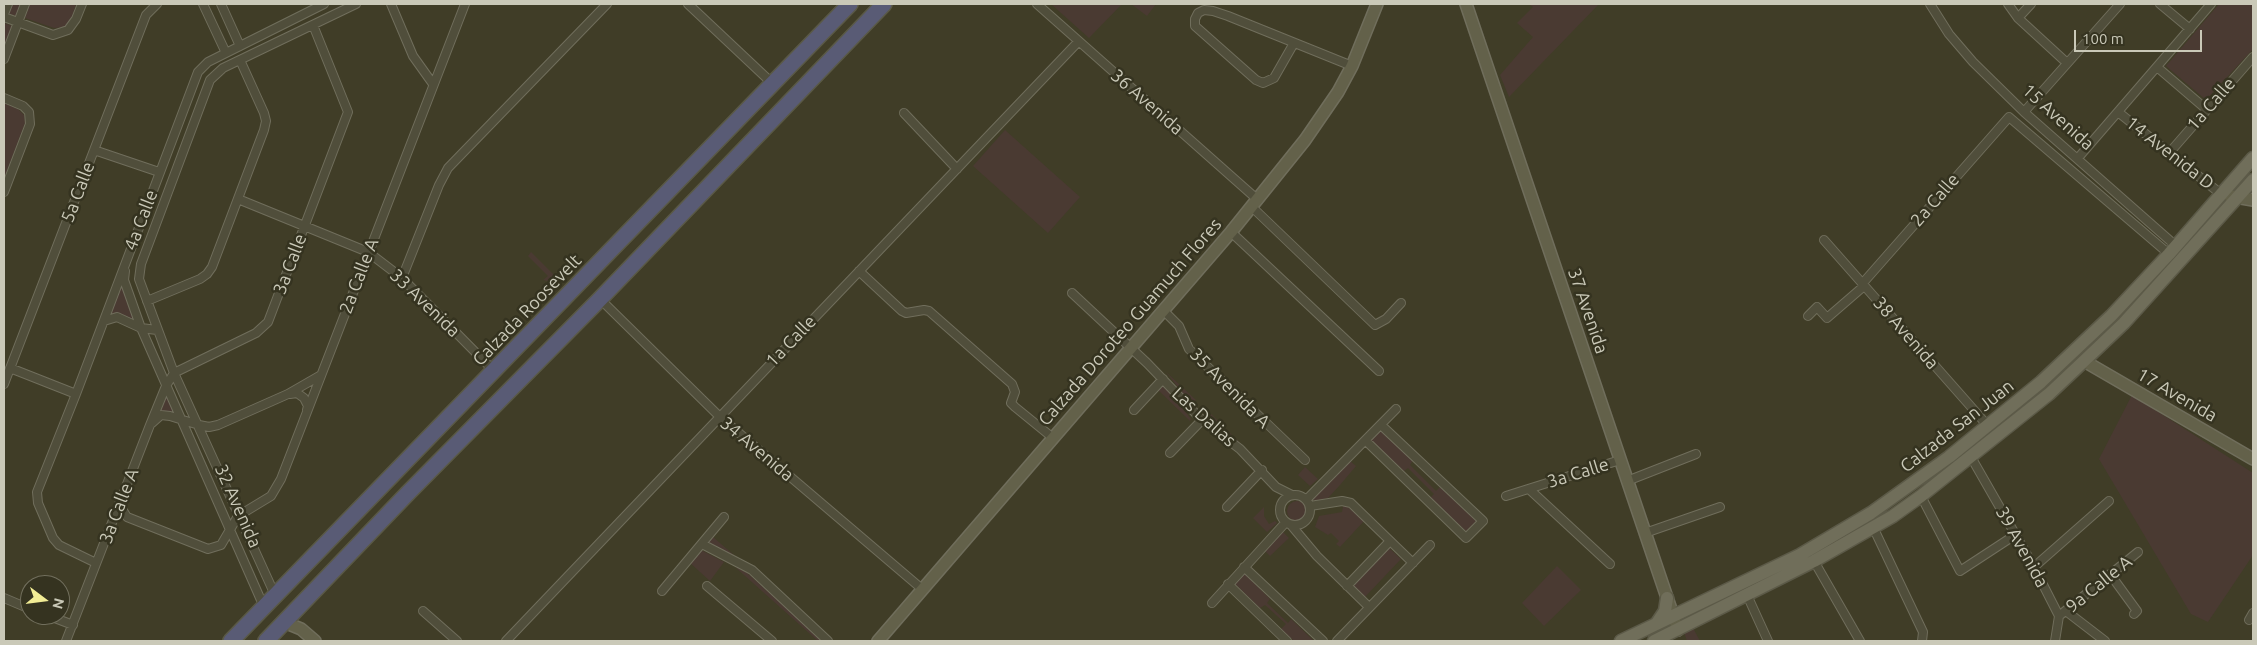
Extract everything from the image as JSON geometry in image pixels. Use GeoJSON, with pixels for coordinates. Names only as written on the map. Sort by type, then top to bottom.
{"type":"FeatureCollection","features":[{"type":"Feature","properties":{"kind":"highway","name":"Calzada Roosevelt"},"geometry":{"type":"LineString","coordinates":[[231,641],[850,4]]}},
{"type":"Feature","properties":{"kind":"highway"},"geometry":{"type":"LineString","coordinates":[[266,641],[407,494],[600,299],[884,4]]}},
{"type":"Feature","properties":{"kind":"highway"},"geometry":{"type":"LineString","coordinates":[[759,133],[764,117],[780,100],[780,91],[774,84]]}},
{"type":"Feature","properties":{"kind":"highway"},"geometry":{"type":"LineString","coordinates":[[499,365],[523,378]]}},
{"type":"Feature","properties":{"kind":"main road","name":"Calzada San Juan"},"geometry":{"type":"LineString","coordinates":[[1620,641],[1800,555],[1856,522],[1942,462],[2041,382],[2125,302],[2253,158]]}},
{"type":"Feature","properties":{"kind":"main road","name":"Calzada San Juan"},"geometry":{"type":"LineString","coordinates":[[1654,641],[1814,561],[1873,527],[1921,496],[2049,394],[2124,323],[2251,185]]}},
{"type":"Feature","properties":{"kind":"main road"},"geometry":{"type":"LineString","coordinates":[[1656,625],[1666,611],[1666,598]]}},
{"type":"Feature","properties":{"kind":"street"},"geometry":{"type":"LineString","coordinates":[[8,4],[4,15],[54,35],[68,30],[76,19],[82,4]]}},
{"type":"Feature","properties":{"kind":"street"},"geometry":{"type":"LineString","coordinates":[[4,59],[25,4]]}},
{"type":"Feature","properties":{"kind":"street","name":"5a Calle"},"geometry":{"type":"LineString","coordinates":[[4,384],[146,15],[157,4]]}},
{"type":"Feature","properties":{"kind":"street"},"geometry":{"type":"LineString","coordinates":[[202,4],[226,53]]}},
{"type":"Feature","properties":{"kind":"street"},"geometry":{"type":"LineString","coordinates":[[221,4],[240,46]]}},
{"type":"Feature","properties":{"kind":"street"},"geometry":{"type":"LineString","coordinates":[[303,4],[307,12]]}},
{"type":"Feature","properties":{"kind":"street","name":"4a Calle"},"geometry":{"type":"LineString","coordinates":[[96,563],[58,545],[53,538],[38,503],[37,492],[198,72],[208,62],[324,4]]}},
{"type":"Feature","properties":{"kind":"street","name":"4a Calle"},"geometry":{"type":"LineString","coordinates":[[145,256],[210,80],[223,68],[313,25],[344,6],[356,4]]}},
{"type":"Feature","properties":{"kind":"street"},"geometry":{"type":"LineString","coordinates":[[391,4],[413,56],[433,84]]}},
{"type":"Feature","properties":{"kind":"street","name":"2a Calle A"},"geometry":{"type":"LineString","coordinates":[[127,517],[208,549],[222,545],[229,528],[238,516],[271,496],[281,479],[465,4]]}},
{"type":"Feature","properties":{"kind":"street"},"geometry":{"type":"LineString","coordinates":[[402,278],[442,178],[448,168],[607,4]]}},
{"type":"Feature","properties":{"kind":"street"},"geometry":{"type":"LineString","coordinates":[[688,4],[774,84]]}},
{"type":"Feature","properties":{"kind":"street","name":"36 Avenida"},"geometry":{"type":"LineString","coordinates":[[1037,4],[1255,203],[1375,325],[1386,319],[1401,303]]}},
{"type":"Feature","properties":{"kind":"street","name":"Calzada Doroteo Guamuch Flores"},"geometry":{"type":"LineString","coordinates":[[880,641],[922,589],[1232,232],[1305,140],[1338,92],[1352,66],[1377,4]]}},
{"type":"Feature","properties":{"kind":"street","name":"37 Avenida"},"geometry":{"type":"LineString","coordinates":[[1466,4],[1678,630]]}},
{"type":"Feature","properties":{"kind":"street","name":"15 Avenida"},"geometry":{"type":"LineString","coordinates":[[1930,4],[1949,34],[1973,62],[2024,112],[2078,158],[2173,250]]}},
{"type":"Feature","properties":{"kind":"street"},"geometry":{"type":"LineString","coordinates":[[2008,4],[2018,18],[2067,63]]}},
{"type":"Feature","properties":{"kind":"street"},"geometry":{"type":"LineString","coordinates":[[2018,18],[2031,4]]}},
{"type":"Feature","properties":{"kind":"street"},"geometry":{"type":"LineString","coordinates":[[2024,112],[2120,4]]}},
{"type":"Feature","properties":{"kind":"street"},"geometry":{"type":"LineString","coordinates":[[2160,4],[2190,29]]}},
{"type":"Feature","properties":{"kind":"street"},"geometry":{"type":"LineString","coordinates":[[2078,158],[2211,4]]}},
{"type":"Feature","properties":{"kind":"street"},"geometry":{"type":"LineString","coordinates":[[1294,43],[1274,78],[1263,83],[1256,80],[1195,26],[1195,19],[1198,13],[1204,10],[1213,11],[1294,43],[1352,66]]}},
{"type":"Feature","properties":{"kind":"street","name":"3a Calle"},"geometry":{"type":"LineString","coordinates":[[174,372],[256,333],[268,322],[347,119],[347,105],[313,25]]}},
{"type":"Feature","properties":{"kind":"street"},"geometry":{"type":"LineString","coordinates":[[274,28],[279,41]]}},
{"type":"Feature","properties":{"kind":"street","name":"1a Calle"},"geometry":{"type":"LineString","coordinates":[[506,641],[1078,42]]}},
{"type":"Feature","properties":{"kind":"street","name":"1a Calle"},"geometry":{"type":"LineString","coordinates":[[2170,152],[2253,57]]}},
{"type":"Feature","properties":{"kind":"street"},"geometry":{"type":"LineString","coordinates":[[146,301],[207,274],[212,267],[266,121],[240,60]]}},
{"type":"Feature","properties":{"kind":"street"},"geometry":{"type":"LineString","coordinates":[[2157,67],[2206,109]]}},
{"type":"Feature","properties":{"kind":"street"},"geometry":{"type":"LineString","coordinates":[[194,82],[208,87]]}},
{"type":"Feature","properties":{"kind":"street"},"geometry":{"type":"LineString","coordinates":[[4,98],[23,106],[29,112],[30,124],[4,191]]}},
{"type":"Feature","properties":{"kind":"street","name":"14 Avenida D"},"geometry":{"type":"LineString","coordinates":[[2118,112],[2221,194]]}},
{"type":"Feature","properties":{"kind":"street"},"geometry":{"type":"LineString","coordinates":[[904,113],[957,169]]}},
{"type":"Feature","properties":{"kind":"street","name":"2a Calle"},"geometry":{"type":"LineString","coordinates":[[1808,316],[1817,307],[1827,318],[1863,285],[2007,117],[2012,118],[2173,250]]}},
{"type":"Feature","properties":{"kind":"street"},"geometry":{"type":"LineString","coordinates":[[94,150],[159,172]]}},
{"type":"Feature","properties":{"kind":"street"},"geometry":{"type":"LineString","coordinates":[[2231,182],[2251,185]]}},
{"type":"Feature","properties":{"kind":"street"},"geometry":{"type":"LineString","coordinates":[[2221,194],[2253,200]]}},
{"type":"Feature","properties":{"kind":"street","name":"33 Avenida"},"geometry":{"type":"LineString","coordinates":[[238,199],[306,225],[368,252],[402,278],[499,365]]}},
{"type":"Feature","properties":{"kind":"street"},"geometry":{"type":"LineString","coordinates":[[138,230],[152,236]]}},
{"type":"Feature","properties":{"kind":"street"},"geometry":{"type":"LineString","coordinates":[[1232,232],[1379,371]]}},
{"type":"Feature","properties":{"kind":"street","name":"38 Avenida"},"geometry":{"type":"LineString","coordinates":[[1824,240],[1988,426]]}},
{"type":"Feature","properties":{"kind":"street","name":"32 Avenida"},"geometry":{"type":"LineString","coordinates":[[145,256],[139,279],[157,330],[238,516],[275,595]]}},
{"type":"Feature","properties":{"kind":"street","name":"32 Avenida"},"geometry":{"type":"LineString","coordinates":[[126,259],[124,280],[141,328],[264,607]]}},
{"type":"Feature","properties":{"kind":"street"},"geometry":{"type":"LineString","coordinates":[[859,271],[902,311],[906,313],[929,311],[1012,384],[1015,392],[1011,403],[1014,408],[1053,438]]}},
{"type":"Feature","properties":{"kind":"street","name":"Las Dalias"},"geometry":{"type":"LineString","coordinates":[[1072,293],[1163,379],[1202,420],[1240,449],[1262,470],[1276,488],[1280,508]]}},
{"type":"Feature","properties":{"kind":"street","name":"34 Avenida"},"geometry":{"type":"LineString","coordinates":[[600,299],[719,416],[922,589]]}},
{"type":"Feature","properties":{"kind":"street","name":"35 Avenida A"},"geometry":{"type":"LineString","coordinates":[[1163,310],[1179,326],[1188,349],[1305,460]]}},
{"type":"Feature","properties":{"kind":"street"},"geometry":{"type":"LineString","coordinates":[[104,321],[117,317],[141,328],[157,330]]}},
{"type":"Feature","properties":{"kind":"street","name":"17 Avenida"},"geometry":{"type":"LineString","coordinates":[[2084,361],[2253,459]]}},
{"type":"Feature","properties":{"kind":"street"},"geometry":{"type":"LineString","coordinates":[[10,368],[76,394]]}},
{"type":"Feature","properties":{"kind":"street","name":"3a Calle A"},"geometry":{"type":"LineString","coordinates":[[66,641],[150,425],[166,386],[174,372]]}},
{"type":"Feature","properties":{"kind":"street"},"geometry":{"type":"LineString","coordinates":[[150,425],[161,415],[209,427],[218,425],[288,394],[322,375]]}},
{"type":"Feature","properties":{"kind":"street"},"geometry":{"type":"LineString","coordinates":[[1134,410],[1163,379]]}},
{"type":"Feature","properties":{"kind":"street"},"geometry":{"type":"LineString","coordinates":[[288,394],[297,393],[304,398],[308,406],[306,415]]}},
{"type":"Feature","properties":{"kind":"street"},"geometry":{"type":"LineString","coordinates":[[1308,503],[1396,408]]}},
{"type":"Feature","properties":{"kind":"street"},"geometry":{"type":"LineString","coordinates":[[1170,453],[1202,420]]}},
{"type":"Feature","properties":{"kind":"street"},"geometry":{"type":"LineString","coordinates":[[1366,441],[1466,538],[1482,521],[1381,425]]}},
{"type":"Feature","properties":{"kind":"street"},"geometry":{"type":"LineString","coordinates":[[1627,481],[1696,454]]}},
{"type":"Feature","properties":{"kind":"street","name":"39 Avenida"},"geometry":{"type":"LineString","coordinates":[[1971,457],[2062,614]]}},
{"type":"Feature","properties":{"kind":"street","name":"3a Calle"},"geometry":{"type":"LineString","coordinates":[[1506,496],[1620,460]]}},
{"type":"Feature","properties":{"kind":"street"},"geometry":{"type":"LineString","coordinates":[[1227,507],[1262,470]]}},
{"type":"Feature","properties":{"kind":"street","name":"Las Dalias"},"geometry":{"type":"LineString","coordinates":[[1276,488],[1292,495]]}},
{"type":"Feature","properties":{"kind":"street"},"geometry":{"type":"LineString","coordinates":[[1533,488],[1610,564]]}},
{"type":"Feature","properties":{"kind":"street"},"geometry":{"type":"LineString","coordinates":[[1212,603],[1244,567],[1289,523],[1304,522],[1310,515],[1308,503],[1300,495],[1292,495],[1284,500],[1280,508],[1283,518],[1289,523],[1369,608]]}},
{"type":"Feature","properties":{"kind":"street"},"geometry":{"type":"LineString","coordinates":[[1921,496],[1960,571],[2015,535]]}},
{"type":"Feature","properties":{"kind":"street"},"geometry":{"type":"LineString","coordinates":[[1308,503],[1342,500],[1351,503],[1413,563]]}},
{"type":"Feature","properties":{"kind":"street"},"geometry":{"type":"LineString","coordinates":[[2034,567],[2109,501]]}},
{"type":"Feature","properties":{"kind":"street"},"geometry":{"type":"LineString","coordinates":[[112,523],[127,517],[120,504]]}},
{"type":"Feature","properties":{"kind":"street"},"geometry":{"type":"LineString","coordinates":[[1645,533],[1720,507]]}},
{"type":"Feature","properties":{"kind":"street"},"geometry":{"type":"LineString","coordinates":[[662,591],[724,517]]}},
{"type":"Feature","properties":{"kind":"street"},"geometry":{"type":"LineString","coordinates":[[1873,527],[1923,632],[1922,641]]}},
{"type":"Feature","properties":{"kind":"street"},"geometry":{"type":"LineString","coordinates":[[1347,586],[1390,541]]}},
{"type":"Feature","properties":{"kind":"street"},"geometry":{"type":"LineString","coordinates":[[702,544],[752,570],[828,641]]}},
{"type":"Feature","properties":{"kind":"street"},"geometry":{"type":"LineString","coordinates":[[1337,641],[1430,545]]}},
{"type":"Feature","properties":{"kind":"street","name":"9a Calle A"},"geometry":{"type":"LineString","coordinates":[[2062,614],[2138,552]]}},
{"type":"Feature","properties":{"kind":"street"},"geometry":{"type":"LineString","coordinates":[[1814,561],[1860,641]]}},
{"type":"Feature","properties":{"kind":"street"},"geometry":{"type":"LineString","coordinates":[[1244,567],[1323,641]]}},
{"type":"Feature","properties":{"kind":"street"},"geometry":{"type":"LineString","coordinates":[[2110,574],[2137,611],[2134,614]]}},
{"type":"Feature","properties":{"kind":"street"},"geometry":{"type":"LineString","coordinates":[[1228,584],[1287,641]]}},
{"type":"Feature","properties":{"kind":"street"},"geometry":{"type":"LineString","coordinates":[[707,586],[772,641]]}},
{"type":"Feature","properties":{"kind":"street"},"geometry":{"type":"LineString","coordinates":[[1747,595],[1768,641]]}},
{"type":"Feature","properties":{"kind":"street"},"geometry":{"type":"LineString","coordinates":[[4,598],[20,605]]}},
{"type":"Feature","properties":{"kind":"street"},"geometry":{"type":"LineString","coordinates":[[423,610],[457,641]]}},
{"type":"Feature","properties":{"kind":"street"},"geometry":{"type":"LineString","coordinates":[[2056,641],[2062,614],[2105,641]]}},
{"type":"Feature","properties":{"kind":"street"},"geometry":{"type":"LineString","coordinates":[[284,622],[301,629],[315,641]]}},
{"type":"Feature","properties":{"kind":"shaded area"},"geometry":{"type":"Polygon","coordinates":[[[11,4],[21,4],[16,16],[7,13],[11,4]]]}},
{"type":"Feature","properties":{"kind":"shaded area"},"geometry":{"type":"Polygon","coordinates":[[[30,4],[76,4],[72,17],[65,27],[54,28],[25,18],[30,4]]]}},
{"type":"Feature","properties":{"kind":"shaded area"},"geometry":{"type":"Polygon","coordinates":[[[1051,4],[1122,4],[1089,38],[1051,4]]]}},
{"type":"Feature","properties":{"kind":"shaded area"},"geometry":{"type":"Polygon","coordinates":[[[1131,4],[1156,4],[1147,16],[1131,4]]]}},
{"type":"Feature","properties":{"kind":"shaded area"},"geometry":{"type":"Polygon","coordinates":[[[1529,4],[1599,4],[1509,97],[1500,75],[1533,37],[1517,23],[1533,7],[1529,4]]]}},
{"type":"Feature","properties":{"kind":"shaded area"},"geometry":{"type":"Polygon","coordinates":[[[2219,4],[2253,4],[2253,49],[2206,100],[2166,66],[2219,4]]]}},
{"type":"Feature","properties":{"kind":"shaded area"},"geometry":{"type":"Polygon","coordinates":[[[4,23],[12,26],[4,48],[4,23]]]}},
{"type":"Feature","properties":{"kind":"shaded area"},"geometry":{"type":"Polygon","coordinates":[[[4,103],[18,109],[24,115],[25,123],[4,179],[4,103]]]}},
{"type":"Feature","properties":{"kind":"shaded area"},"geometry":{"type":"Polygon","coordinates":[[[1005,130],[1080,197],[1048,233],[973,166],[1005,130]]]}},
{"type":"Feature","properties":{"kind":"shaded area"},"geometry":{"type":"Polygon","coordinates":[[[531,252],[555,276],[561,271],[568,274],[555,288],[555,280],[552,282],[543,280],[548,276],[528,256],[531,252]]]}},
{"type":"Feature","properties":{"kind":"shaded area"},"geometry":{"type":"Polygon","coordinates":[[[122,281],[134,321],[118,313],[109,316],[122,281]]]}},
{"type":"Feature","properties":{"kind":"shaded area"},"geometry":{"type":"Polygon","coordinates":[[[1166,372],[1196,400],[1191,404],[1166,372]]]}},
{"type":"Feature","properties":{"kind":"shaded area"},"geometry":{"type":"Polygon","coordinates":[[[1161,386],[1168,389],[1191,419],[1190,421],[1156,388],[1161,386]]]}},
{"type":"Feature","properties":{"kind":"shaded area"},"geometry":{"type":"Polygon","coordinates":[[[166,390],[178,415],[154,419],[166,390]]]}},
{"type":"Feature","properties":{"kind":"shaded area"},"geometry":{"type":"Polygon","coordinates":[[[2132,395],[2253,473],[2253,555],[2208,622],[2191,614],[2099,459],[2132,395]]]}},
{"type":"Feature","properties":{"kind":"shaded area"},"geometry":{"type":"Polygon","coordinates":[[[1211,414],[1252,455],[1206,419],[1211,414]]]}},
{"type":"Feature","properties":{"kind":"shaded area"},"geometry":{"type":"Polygon","coordinates":[[[1381,430],[1413,460],[1410,465],[1436,491],[1440,487],[1476,521],[1466,531],[1430,498],[1434,494],[1408,468],[1404,471],[1371,440],[1381,430]]]}},
{"type":"Feature","properties":{"kind":"shaded area"},"geometry":{"type":"Polygon","coordinates":[[[1350,461],[1356,466],[1340,485],[1328,498],[1314,501],[1315,493],[1329,484],[1350,461]]]}},
{"type":"Feature","properties":{"kind":"shaded area"},"geometry":{"type":"Polygon","coordinates":[[[1305,467],[1318,479],[1310,486],[1298,475],[1305,467]]]}},
{"type":"Feature","properties":{"kind":"shaded area"},"geometry":{"type":"Polygon","coordinates":[[[1297,501],[1304,504],[1307,511],[1304,518],[1297,521],[1290,518],[1287,511],[1290,504],[1297,501]]]}},
{"type":"Feature","properties":{"kind":"shaded area"},"geometry":{"type":"Polygon","coordinates":[[[1346,505],[1364,521],[1340,547],[1336,544],[1339,541],[1331,533],[1328,535],[1315,527],[1319,516],[1342,512],[1343,506],[1346,505]]]}},
{"type":"Feature","properties":{"kind":"shaded area"},"geometry":{"type":"Polygon","coordinates":[[[1264,507],[1264,516],[1269,524],[1275,521],[1277,523],[1267,532],[1253,518],[1264,507]]]}},
{"type":"Feature","properties":{"kind":"shaded area"},"geometry":{"type":"Polygon","coordinates":[[[1282,531],[1289,538],[1270,556],[1264,550],[1282,531]]]}},
{"type":"Feature","properties":{"kind":"shaded area"},"geometry":{"type":"Polygon","coordinates":[[[713,537],[735,556],[707,542],[708,539],[713,537]]]}},
{"type":"Feature","properties":{"kind":"shaded area"},"geometry":{"type":"Polygon","coordinates":[[[1388,547],[1401,559],[1364,598],[1351,586],[1388,547]]]}},
{"type":"Feature","properties":{"kind":"shaded area"},"geometry":{"type":"Polygon","coordinates":[[[701,550],[724,562],[710,581],[689,562],[697,551],[701,550]]]}},
{"type":"Feature","properties":{"kind":"shaded area"},"geometry":{"type":"Polygon","coordinates":[[[1557,566],[1581,590],[1544,626],[1522,603],[1557,566]]]}},
{"type":"Feature","properties":{"kind":"shaded area"},"geometry":{"type":"Polygon","coordinates":[[[735,567],[746,572],[824,641],[818,641],[735,567]]]}},
{"type":"Feature","properties":{"kind":"shaded area"},"geometry":{"type":"Polygon","coordinates":[[[1243,572],[1270,599],[1267,603],[1288,623],[1291,619],[1314,641],[1294,641],[1281,629],[1286,624],[1265,605],[1260,608],[1233,582],[1243,572]]]}},
{"type":"Feature","properties":{"kind":"shaded area"},"geometry":{"type":"Polygon","coordinates":[[[1693,628],[1700,641],[1687,641],[1684,632],[1693,628]]]}}]}
